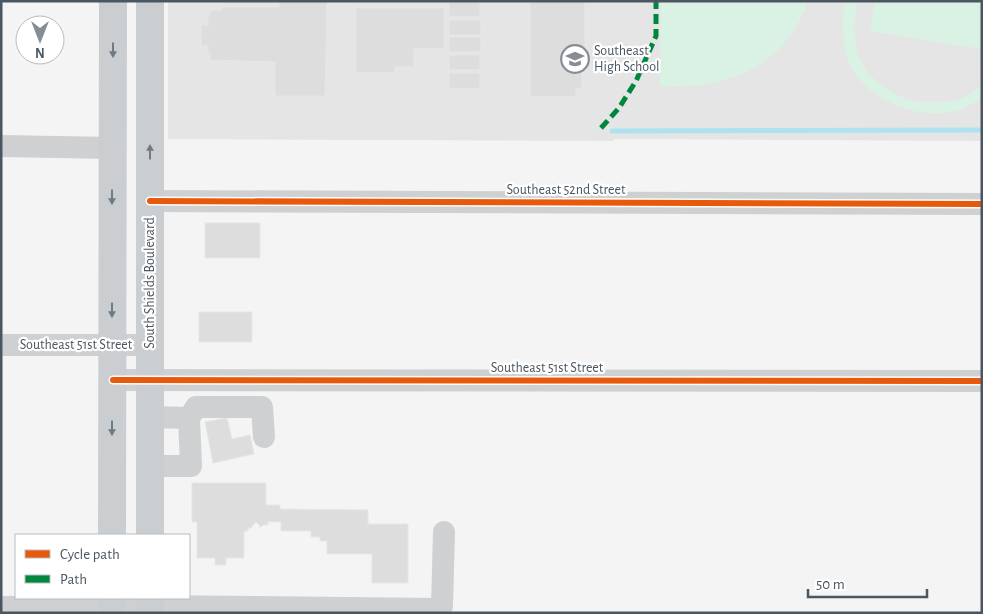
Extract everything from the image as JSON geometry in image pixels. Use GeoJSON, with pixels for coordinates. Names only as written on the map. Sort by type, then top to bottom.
{"type":"FeatureCollection","features":[{"type":"Feature","properties":{"kind":"main road"},"geometry":{"type":"LineString","coordinates":[[112,534],[113,1]]}},
{"type":"Feature","properties":{"kind":"main road","name":"South Shields Boulevard"},"geometry":{"type":"LineString","coordinates":[[150,1],[150,534]]}},
{"type":"Feature","properties":{"kind":"street"},"geometry":{"type":"LineString","coordinates":[[1,146],[113,148]]}},
{"type":"Feature","properties":{"kind":"street","name":"Southeast 52nd Street"},"geometry":{"type":"LineString","coordinates":[[150,201],[982,204]]}},
{"type":"Feature","properties":{"kind":"street","name":"Southeast 51st Street"},"geometry":{"type":"LineString","coordinates":[[1,345],[151,345]]}},
{"type":"Feature","properties":{"kind":"street"},"geometry":{"type":"LineString","coordinates":[[150,466],[191,466],[196,379]]}},
{"type":"Feature","properties":{"kind":"street","name":"Southeast 51st Street"},"geometry":{"type":"LineString","coordinates":[[113,380],[982,381]]}},
{"type":"Feature","properties":{"kind":"street"},"geometry":{"type":"LineString","coordinates":[[151,417],[262,407],[264,437]]}},
{"type":"Feature","properties":{"kind":"street"},"geometry":{"type":"LineString","coordinates":[[2,609],[150,605],[438,609],[442,606],[444,532]]}},
{"type":"Feature","properties":{"kind":"shaded area","name":"Southeast High School"},"geometry":{"type":"Polygon","coordinates":[[[168,1],[982,1],[982,141],[168,139],[168,1]]]}},
{"type":"Feature","properties":{"kind":"green space"},"geometry":{"type":"Polygon","coordinates":[[[661,1],[808,1],[797,24],[784,43],[768,58],[750,70],[730,79],[708,84],[660,86],[661,1]]]}},
{"type":"Feature","properties":{"kind":"green space"},"geometry":{"type":"Polygon","coordinates":[[[845,1],[857,1],[854,30],[857,52],[860,59],[869,73],[889,90],[913,101],[946,102],[955,101],[966,96],[982,85],[982,97],[968,106],[952,112],[917,112],[900,107],[870,90],[853,70],[846,51],[843,31],[845,1]]]}},
{"type":"Feature","properties":{"kind":"green space"},"geometry":{"type":"Polygon","coordinates":[[[875,1],[982,1],[982,49],[870,31],[875,1]]]}},
{"type":"Feature","properties":{"kind":"building"},"geometry":{"type":"Polygon","coordinates":[[[279,1],[327,1],[325,96],[275,96],[275,62],[210,60],[208,46],[201,46],[201,25],[208,25],[210,10],[222,10],[222,7],[279,7],[279,1]]]}},
{"type":"Feature","properties":{"kind":"building"},"geometry":{"type":"Polygon","coordinates":[[[530,1],[585,1],[585,56],[582,56],[582,89],[576,89],[576,97],[530,97],[530,1]]]}},
{"type":"Feature","properties":{"kind":"building"},"geometry":{"type":"Polygon","coordinates":[[[449,2],[480,2],[480,17],[449,17],[449,2]]]}},
{"type":"Feature","properties":{"kind":"building"},"geometry":{"type":"Polygon","coordinates":[[[356,8],[444,8],[444,49],[414,49],[414,67],[395,67],[395,73],[356,73],[356,8]]]}},
{"type":"Feature","properties":{"kind":"building"},"geometry":{"type":"Polygon","coordinates":[[[449,20],[481,20],[481,35],[449,35],[449,20]]]}},
{"type":"Feature","properties":{"kind":"building"},"geometry":{"type":"Polygon","coordinates":[[[449,37],[481,37],[481,52],[449,52],[449,37]]]}},
{"type":"Feature","properties":{"kind":"building"},"geometry":{"type":"Polygon","coordinates":[[[449,55],[480,55],[480,70],[449,70],[449,55]]]}},
{"type":"Feature","properties":{"kind":"building"},"geometry":{"type":"Polygon","coordinates":[[[449,73],[480,73],[480,89],[449,89],[449,73]]]}},
{"type":"Feature","properties":{"kind":"building"},"geometry":{"type":"Polygon","coordinates":[[[205,223],[260,223],[260,258],[205,258],[205,223]]]}},
{"type":"Feature","properties":{"kind":"building"},"geometry":{"type":"Polygon","coordinates":[[[199,312],[252,312],[252,342],[199,342],[199,312]]]}},
{"type":"Feature","properties":{"kind":"building"},"geometry":{"type":"Polygon","coordinates":[[[227,418],[232,439],[250,435],[254,454],[213,463],[205,422],[227,418]]]}},
{"type":"Feature","properties":{"kind":"building"},"geometry":{"type":"Polygon","coordinates":[[[192,483],[266,483],[266,505],[280,505],[280,509],[368,510],[368,524],[408,524],[408,583],[372,583],[372,554],[327,554],[327,541],[320,541],[320,537],[311,537],[311,531],[281,531],[281,522],[268,522],[268,525],[263,525],[259,528],[260,526],[256,522],[251,528],[248,528],[248,531],[244,531],[244,558],[226,558],[226,565],[215,565],[215,558],[197,558],[197,522],[192,522],[192,483]]]}},
{"type":"Feature","properties":{"kind":"waterway"},"geometry":{"type":"LineString","coordinates":[[612,131],[982,130]]}},
{"type":"Feature","properties":{"kind":"marked path"},"geometry":{"type":"LineString","coordinates":[[601,128],[619,108],[636,81],[656,36],[656,1]]}},
{"type":"Feature","properties":{"kind":"cycle path"},"geometry":{"type":"LineString","coordinates":[[150,201],[982,204]]}},
{"type":"Feature","properties":{"kind":"cycle path"},"geometry":{"type":"LineString","coordinates":[[113,380],[982,381]]}},
{"type":"Feature","properties":{"kind":"place","name":"Southeast High School"},"geometry":{"type":"Point","coordinates":[575,59]}}]}
